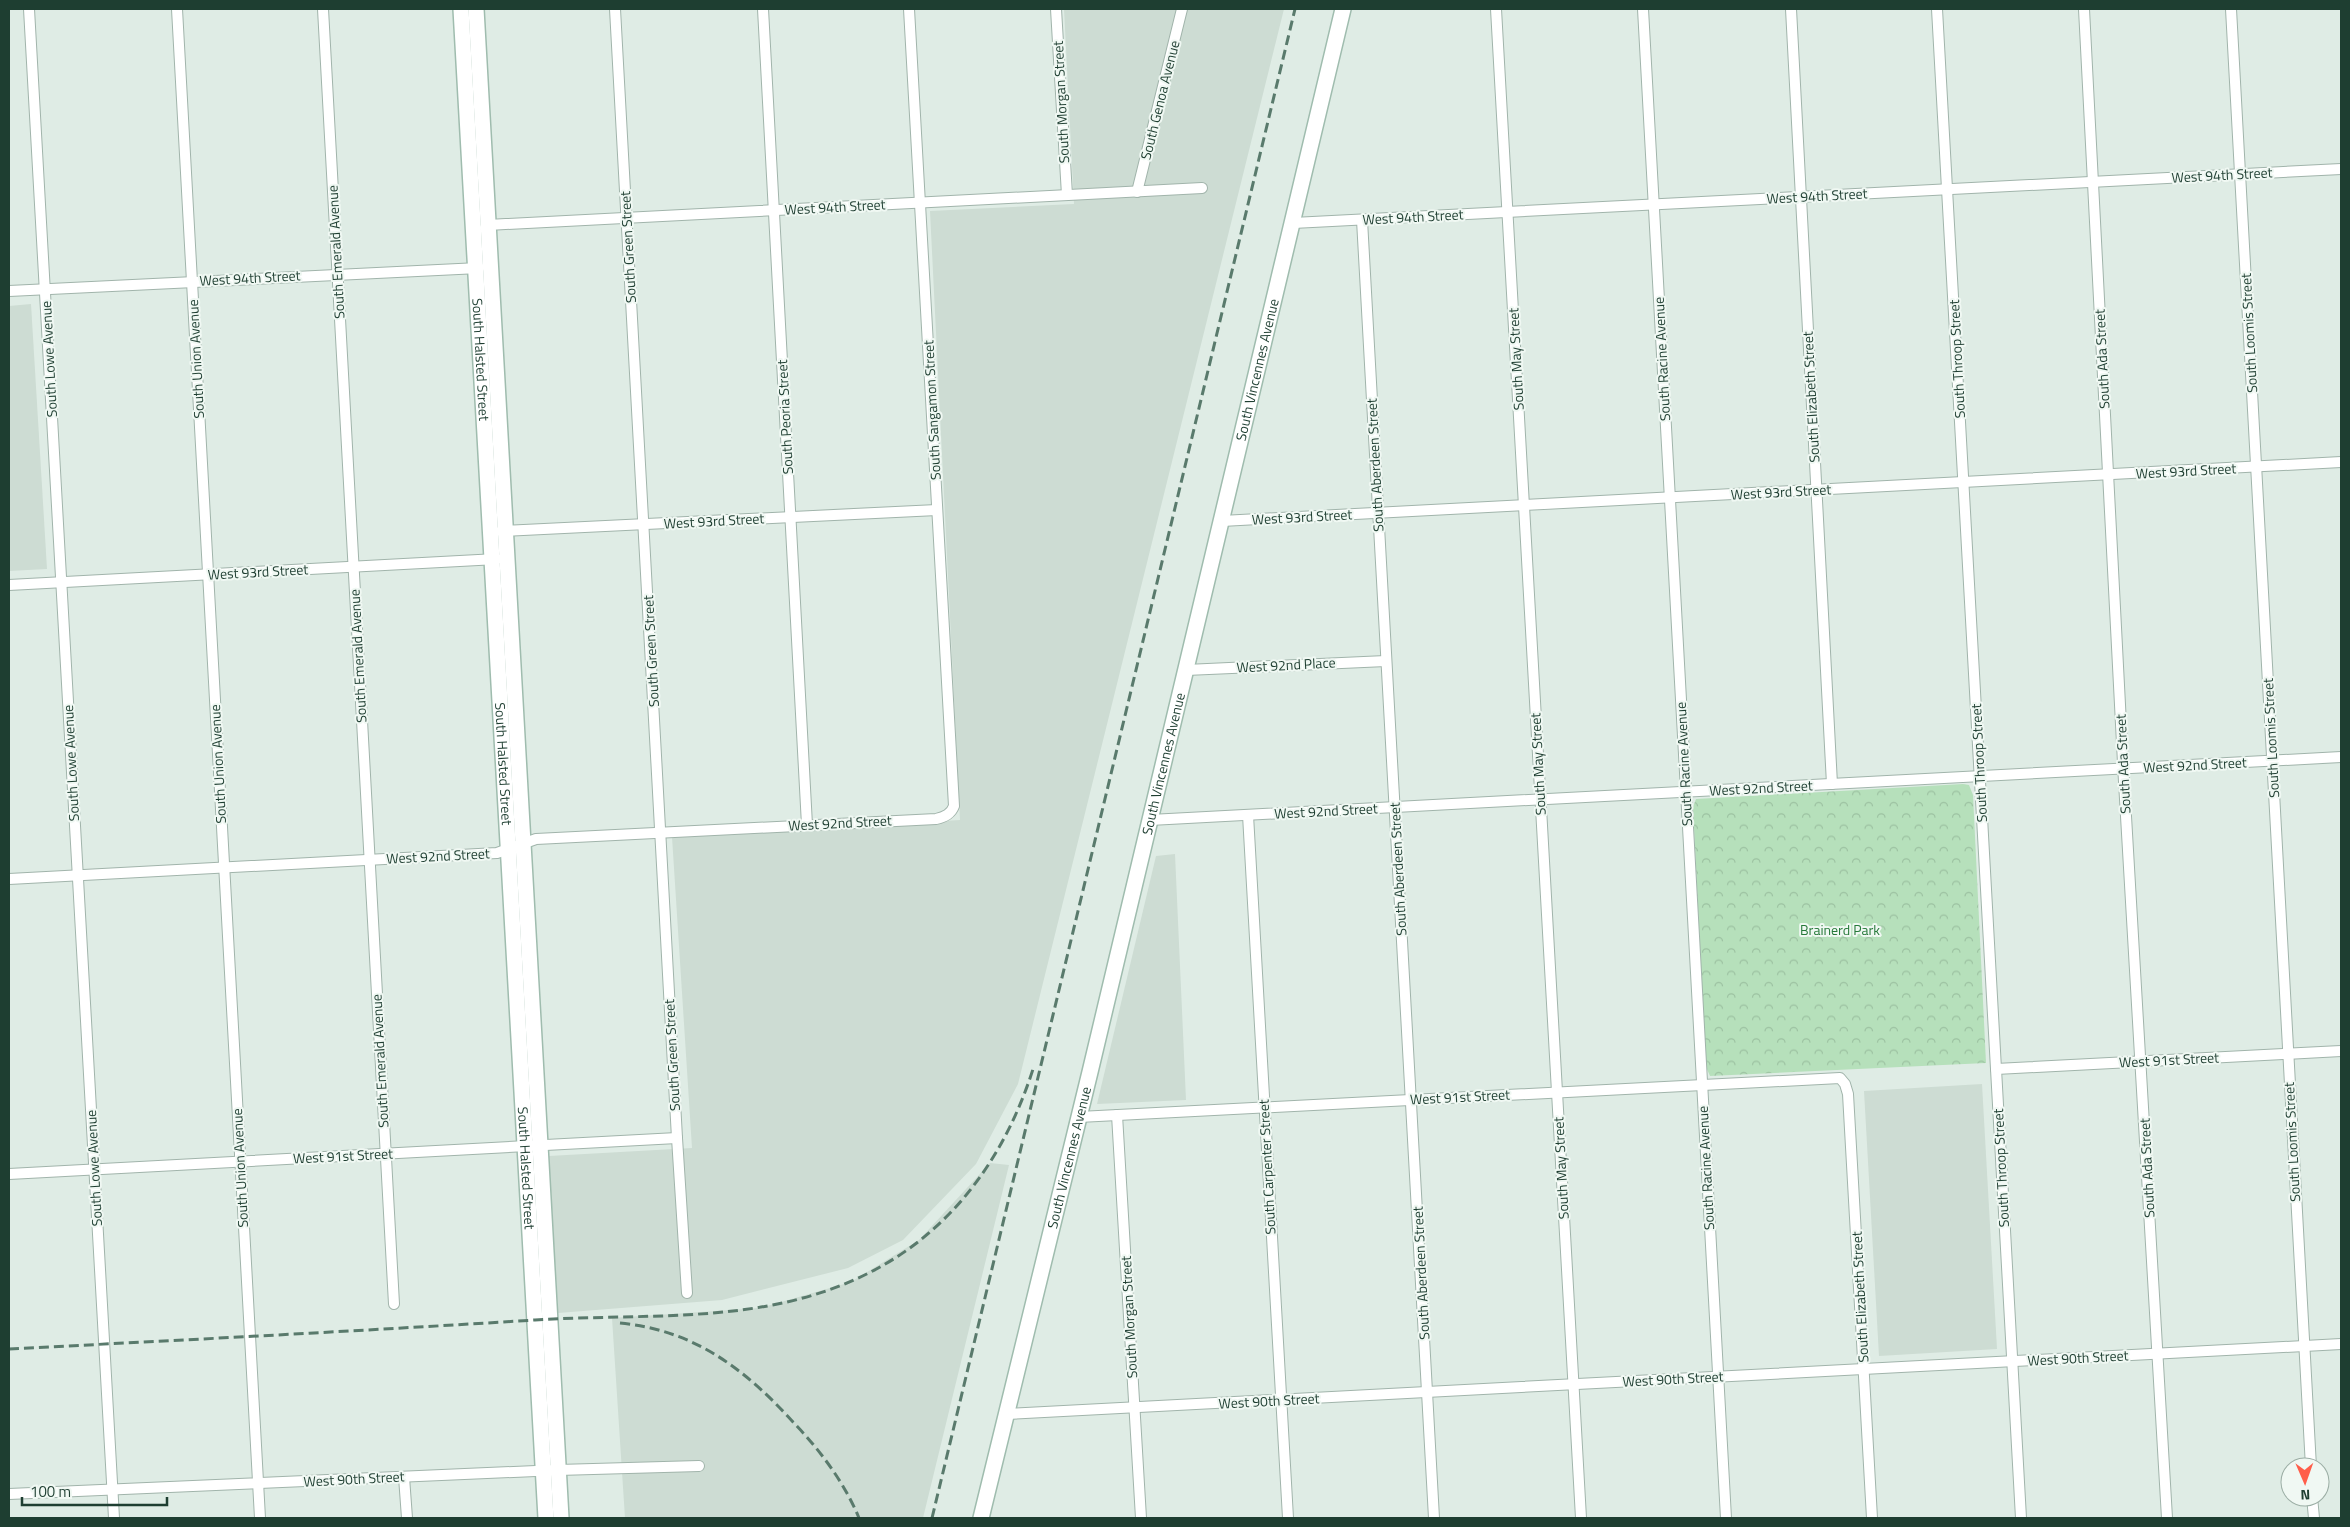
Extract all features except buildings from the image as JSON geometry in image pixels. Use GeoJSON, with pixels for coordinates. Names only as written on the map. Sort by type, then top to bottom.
{"type":"FeatureCollection","features":[{"type":"Feature","properties":{"kind":"main road","name":"South Halsted Street"},"geometry":{"type":"LineString","coordinates":[[461,9],[508,849],[532,1146],[551,1470],[561,1518]]}},
{"type":"Feature","properties":{"kind":"main road","name":"South Halsted Street"},"geometry":{"type":"LineString","coordinates":[[476,9],[524,844],[532,1146]]}},
{"type":"Feature","properties":{"kind":"main road","name":"South Vincennes Avenue"},"geometry":{"type":"LineString","coordinates":[[981,1518],[1222,521],[1343,9]]}},
{"type":"Feature","properties":{"kind":"main road","name":"South Halsted Street"},"geometry":{"type":"LineString","coordinates":[[546,1518],[551,1470]]}},
{"type":"Feature","properties":{"kind":"street","name":"South Lowe Avenue"},"geometry":{"type":"LineString","coordinates":[[29,9],[114,1518]]}},
{"type":"Feature","properties":{"kind":"street","name":"South Union Avenue"},"geometry":{"type":"LineString","coordinates":[[177,9],[260,1518]]}},
{"type":"Feature","properties":{"kind":"street","name":"South Emerald Avenue"},"geometry":{"type":"LineString","coordinates":[[323,9],[394,1304]]}},
{"type":"Feature","properties":{"kind":"street","name":"South Green Street"},"geometry":{"type":"LineString","coordinates":[[615,9],[676,1138],[687,1293]]}},
{"type":"Feature","properties":{"kind":"street","name":"South Peoria Street"},"geometry":{"type":"LineString","coordinates":[[763,9],[807,825]]}},
{"type":"Feature","properties":{"kind":"street","name":"South Sangamon Street"},"geometry":{"type":"LineString","coordinates":[[909,9],[954,806],[952,810]]}},
{"type":"Feature","properties":{"kind":"street","name":"South Morgan Street"},"geometry":{"type":"LineString","coordinates":[[1056,9],[1067,195]]}},
{"type":"Feature","properties":{"kind":"street","name":"South Genoa Avenue"},"geometry":{"type":"LineString","coordinates":[[1137,192],[1182,9]]}},
{"type":"Feature","properties":{"kind":"street","name":"South May Street"},"geometry":{"type":"LineString","coordinates":[[1496,9],[1581,1518]]}},
{"type":"Feature","properties":{"kind":"street","name":"South Racine Avenue"},"geometry":{"type":"LineString","coordinates":[[1643,9],[1726,1518]]}},
{"type":"Feature","properties":{"kind":"street","name":"South Elizabeth Street"},"geometry":{"type":"LineString","coordinates":[[1791,9],[1832,784]]}},
{"type":"Feature","properties":{"kind":"street","name":"South Throop Street"},"geometry":{"type":"LineString","coordinates":[[1937,9],[2021,1518]]}},
{"type":"Feature","properties":{"kind":"street","name":"South Ada Street"},"geometry":{"type":"LineString","coordinates":[[2084,9],[2123,769],[2167,1518]]}},
{"type":"Feature","properties":{"kind":"street","name":"South Loomis Street"},"geometry":{"type":"LineString","coordinates":[[2231,9],[2310,1457]]}},
{"type":"Feature","properties":{"kind":"street","name":"West 94th Street"},"geometry":{"type":"LineString","coordinates":[[1293,223],[2341,169]]}},
{"type":"Feature","properties":{"kind":"street","name":"West 94th Street"},"geometry":{"type":"LineString","coordinates":[[488,225],[1202,188]]}},
{"type":"Feature","properties":{"kind":"street","name":"South Aberdeen Street"},"geometry":{"type":"LineString","coordinates":[[1362,220],[1434,1518]]}},
{"type":"Feature","properties":{"kind":"street"},"geometry":{"type":"LineString","coordinates":[[474,237],[488,225]]}},
{"type":"Feature","properties":{"kind":"street","name":"West 94th Street"},"geometry":{"type":"LineString","coordinates":[[9,291],[475,266],[491,271]]}},
{"type":"Feature","properties":{"kind":"street","name":"West 93rd Street"},"geometry":{"type":"LineString","coordinates":[[1222,521],[2341,462]]}},
{"type":"Feature","properties":{"kind":"street","name":"West 93rd Street"},"geometry":{"type":"LineString","coordinates":[[490,532],[937,510]]}},
{"type":"Feature","properties":{"kind":"street","name":"West 93rd Street"},"geometry":{"type":"LineString","coordinates":[[9,585],[508,558]]}},
{"type":"Feature","properties":{"kind":"street","name":"West 92nd Place"},"geometry":{"type":"LineString","coordinates":[[1186,670],[1386,661]]}},
{"type":"Feature","properties":{"kind":"street","name":"West 92nd Street"},"geometry":{"type":"LineString","coordinates":[[1150,820],[2341,757]]}},
{"type":"Feature","properties":{"kind":"street","name":"West 92nd Street"},"geometry":{"type":"LineString","coordinates":[[9,879],[496,853],[536,839],[660,831],[936,819],[945,816],[952,810]]}},
{"type":"Feature","properties":{"kind":"street","name":"South Carpenter Street"},"geometry":{"type":"LineString","coordinates":[[1248,815],[1288,1518]]}},
{"type":"Feature","properties":{"kind":"street","name":"West 91st Street"},"geometry":{"type":"LineString","coordinates":[[1996,1069],[2341,1051]]}},
{"type":"Feature","properties":{"kind":"street","name":"South Elizabeth Street"},"geometry":{"type":"LineString","coordinates":[[1840,1078],[1846,1084],[1848,1094],[1872,1518]]}},
{"type":"Feature","properties":{"kind":"street","name":"West 91st Street"},"geometry":{"type":"LineString","coordinates":[[1079,1117],[1840,1078]]}},
{"type":"Feature","properties":{"kind":"street","name":"South Morgan Street"},"geometry":{"type":"LineString","coordinates":[[1117,1115],[1141,1518]]}},
{"type":"Feature","properties":{"kind":"street","name":"West 91st Street"},"geometry":{"type":"LineString","coordinates":[[9,1174],[676,1138]]}},
{"type":"Feature","properties":{"kind":"street","name":"West 90th Street"},"geometry":{"type":"LineString","coordinates":[[1006,1414],[2341,1344]]}},
{"type":"Feature","properties":{"kind":"street","name":"West 90th Street"},"geometry":{"type":"LineString","coordinates":[[9,1494],[551,1470],[699,1466]]}},
{"type":"Feature","properties":{"kind":"street"},"geometry":{"type":"LineString","coordinates":[[404,1476],[407,1518]]}},
{"type":"Feature","properties":{"kind":"shaded area"},"geometry":{"type":"Polygon","coordinates":[[[1064,9],[1284,9],[1018,1084],[976,1164],[903,1240],[848,1268],[722,1300],[558,1313],[549,1156],[692,1148],[672,837],[960,820],[930,211],[1074,204],[1064,9]]]}},
{"type":"Feature","properties":{"kind":"shaded area"},"geometry":{"type":"Polygon","coordinates":[[[31,304],[47,569],[9,571],[9,306],[31,304]]]}},
{"type":"Feature","properties":{"kind":"shaded area"},"geometry":{"type":"Polygon","coordinates":[[[1175,854],[1186,1100],[1097,1104],[1156,856],[1175,854]]]}},
{"type":"Feature","properties":{"kind":"shaded area"},"geometry":{"type":"Polygon","coordinates":[[[1982,1084],[1997,1349],[1879,1356],[1864,1091],[1982,1084]]]}},
{"type":"Feature","properties":{"kind":"shaded area"},"geometry":{"type":"Polygon","coordinates":[[[990,1163],[1009,1165],[923,1518],[625,1518],[612,1318],[760,1308],[851,1282],[919,1240],[990,1163]]]}},
{"type":"Feature","properties":{"kind":"green space","name":"Brainerd Park"},"geometry":{"type":"Polygon","coordinates":[[[1969,785],[1973,795],[1986,1063],[1710,1076],[1706,1067],[1693,807],[1696,799],[1969,785]]]}},
{"type":"Feature","properties":{"kind":"railway"},"geometry":{"type":"LineString","coordinates":[[932,1518],[1295,9]]}},
{"type":"Feature","properties":{"kind":"railway"},"geometry":{"type":"LineString","coordinates":[[9,1349],[535,1320],[698,1314],[778,1304],[818,1294],[856,1279],[889,1262],[919,1242],[945,1218],[969,1192],[1007,1133],[1022,1100],[1034,1066]]}},
{"type":"Feature","properties":{"kind":"railway"},"geometry":{"type":"LineString","coordinates":[[620,1323],[647,1327],[695,1343],[737,1369],[775,1403],[813,1444],[839,1479],[859,1518]]}}]}
